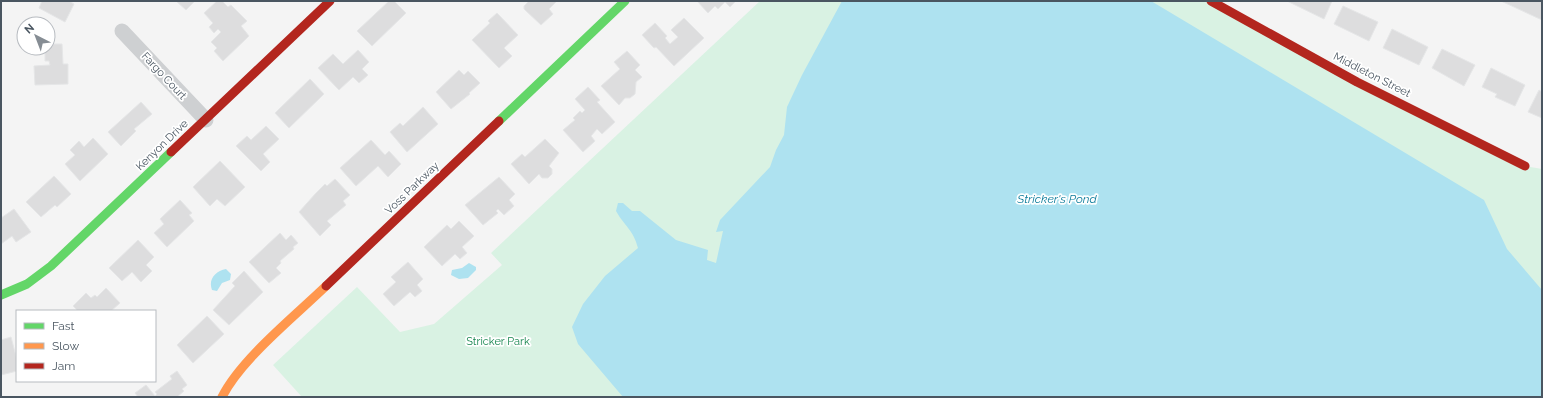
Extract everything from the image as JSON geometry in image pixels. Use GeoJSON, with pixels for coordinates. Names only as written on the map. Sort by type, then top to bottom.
{"type":"FeatureCollection","features":[{"type":"Feature","properties":{"kind":"street","name":"Kenyon Drive"},"geometry":{"type":"LineString","coordinates":[[1,295],[39,277],[330,1]]}},
{"type":"Feature","properties":{"kind":"street","name":"Voss Parkway"},"geometry":{"type":"LineString","coordinates":[[222,397],[227,388],[249,360],[625,1]]}},
{"type":"Feature","properties":{"kind":"street","name":"Middleton Street"},"geometry":{"type":"LineString","coordinates":[[1211,1],[1357,82],[1525,166]]}},
{"type":"Feature","properties":{"kind":"street","name":"Fargo Court"},"geometry":{"type":"LineString","coordinates":[[122,31],[206,120]]}},
{"type":"Feature","properties":{"kind":"green space","name":"Stricker's Pond"},"geometry":{"type":"Polygon","coordinates":[[[760,1],[1211,1],[1525,166],[1542,169],[1542,397],[302,397],[273,365],[357,287],[400,332],[434,324],[502,265],[491,253],[760,1]]]}},
{"type":"Feature","properties":{"kind":"water","name":"Stricker's Pond"},"geometry":{"type":"Polygon","coordinates":[[[842,1],[1151,1],[1484,200],[1507,249],[1542,290],[1542,397],[623,397],[578,344],[572,327],[583,304],[605,276],[638,248],[634,236],[616,211],[618,203],[623,203],[632,211],[640,211],[676,240],[708,250],[707,260],[716,263],[723,231],[716,232],[720,220],[770,167],[776,150],[784,135],[787,107],[802,75],[842,1]]]}},
{"type":"Feature","properties":{"kind":"water"},"geometry":{"type":"Polygon","coordinates":[[[469,263],[476,267],[476,270],[468,278],[459,279],[451,275],[452,270],[462,268],[469,263]]]}},
{"type":"Feature","properties":{"kind":"water"},"geometry":{"type":"Polygon","coordinates":[[[226,269],[231,274],[230,280],[222,283],[217,291],[212,290],[211,283],[213,276],[226,269]]]}},
{"type":"Feature","properties":{"kind":"building"},"geometry":{"type":"Polygon","coordinates":[[[42,1],[69,1],[74,4],[65,22],[39,8],[42,1]]]}},
{"type":"Feature","properties":{"kind":"building"},"geometry":{"type":"Polygon","coordinates":[[[176,1],[195,1],[186,10],[176,1]]]}},
{"type":"Feature","properties":{"kind":"building"},"geometry":{"type":"Polygon","coordinates":[[[217,1],[222,1],[228,7],[231,5],[247,21],[241,26],[249,36],[223,61],[214,51],[217,48],[211,42],[221,32],[218,29],[214,33],[209,27],[213,23],[204,13],[217,1]]]}},
{"type":"Feature","properties":{"kind":"building"},"geometry":{"type":"Polygon","coordinates":[[[389,1],[394,1],[406,13],[372,46],[357,31],[389,1]]]}},
{"type":"Feature","properties":{"kind":"building"},"geometry":{"type":"Polygon","coordinates":[[[529,1],[557,1],[549,9],[553,14],[541,25],[524,9],[524,6],[529,1]]]}},
{"type":"Feature","properties":{"kind":"building"},"geometry":{"type":"Polygon","coordinates":[[[697,1],[736,1],[730,7],[725,2],[718,9],[715,6],[708,13],[697,1]]]}},
{"type":"Feature","properties":{"kind":"building"},"geometry":{"type":"Polygon","coordinates":[[[1287,1],[1332,1],[1324,19],[1287,1]]]}},
{"type":"Feature","properties":{"kind":"building"},"geometry":{"type":"Polygon","coordinates":[[[1501,1],[1542,1],[1542,20],[1501,1]]]}},
{"type":"Feature","properties":{"kind":"building"},"geometry":{"type":"Polygon","coordinates":[[[1343,6],[1378,22],[1369,41],[1334,24],[1343,6]]]}},
{"type":"Feature","properties":{"kind":"building"},"geometry":{"type":"Polygon","coordinates":[[[497,13],[518,35],[504,48],[512,56],[499,68],[472,40],[490,23],[488,21],[497,13]]]}},
{"type":"Feature","properties":{"kind":"building"},"geometry":{"type":"Polygon","coordinates":[[[684,18],[704,38],[674,66],[642,35],[655,23],[667,36],[665,38],[670,44],[678,37],[671,30],[684,18]]]}},
{"type":"Feature","properties":{"kind":"building"},"geometry":{"type":"Polygon","coordinates":[[[1392,29],[1428,47],[1419,65],[1383,48],[1392,29]]]}},
{"type":"Feature","properties":{"kind":"building"},"geometry":{"type":"Polygon","coordinates":[[[56,44],[62,44],[63,64],[68,64],[68,84],[35,85],[34,66],[50,65],[49,61],[45,61],[45,56],[56,56],[56,44]]]}},
{"type":"Feature","properties":{"kind":"building"},"geometry":{"type":"Polygon","coordinates":[[[1442,49],[1475,65],[1464,86],[1432,68],[1442,49]]]}},
{"type":"Feature","properties":{"kind":"building"},"geometry":{"type":"Polygon","coordinates":[[[358,50],[369,62],[362,69],[368,75],[359,83],[353,77],[339,90],[318,68],[333,54],[343,64],[358,50]]]}},
{"type":"Feature","properties":{"kind":"building"},"geometry":{"type":"Polygon","coordinates":[[[627,51],[640,65],[635,70],[642,77],[636,82],[635,94],[630,98],[625,98],[619,105],[601,86],[620,69],[614,62],[627,51]]]}},
{"type":"Feature","properties":{"kind":"building"},"geometry":{"type":"Polygon","coordinates":[[[1491,68],[1525,85],[1515,106],[1495,97],[1497,94],[1482,87],[1491,68]]]}},
{"type":"Feature","properties":{"kind":"building"},"geometry":{"type":"Polygon","coordinates":[[[459,70],[464,75],[468,71],[480,83],[469,93],[470,94],[451,109],[436,92],[459,70]]]}},
{"type":"Feature","properties":{"kind":"building"},"geometry":{"type":"Polygon","coordinates":[[[310,79],[324,94],[289,128],[275,113],[310,79]]]}},
{"type":"Feature","properties":{"kind":"building"},"geometry":{"type":"Polygon","coordinates":[[[588,87],[600,100],[597,102],[615,122],[602,134],[597,129],[591,136],[595,141],[583,152],[563,130],[575,120],[573,118],[580,111],[582,113],[585,110],[575,99],[588,87]]]}},
{"type":"Feature","properties":{"kind":"building"},"geometry":{"type":"Polygon","coordinates":[[[1539,90],[1542,92],[1542,118],[1528,112],[1539,90]]]}},
{"type":"Feature","properties":{"kind":"building"},"geometry":{"type":"Polygon","coordinates":[[[141,102],[152,114],[134,129],[136,131],[121,146],[108,132],[141,102]]]}},
{"type":"Feature","properties":{"kind":"building"},"geometry":{"type":"Polygon","coordinates":[[[423,107],[438,124],[407,152],[390,132],[400,123],[403,126],[423,107]]]}},
{"type":"Feature","properties":{"kind":"building"},"geometry":{"type":"Polygon","coordinates":[[[266,126],[279,139],[263,154],[270,162],[261,171],[236,146],[247,136],[251,140],[266,126]]]}},
{"type":"Feature","properties":{"kind":"building"},"geometry":{"type":"Polygon","coordinates":[[[93,138],[108,154],[80,181],[65,164],[75,155],[70,150],[79,141],[84,147],[93,138]]]}},
{"type":"Feature","properties":{"kind":"building"},"geometry":{"type":"Polygon","coordinates":[[[545,139],[559,153],[549,166],[552,169],[552,174],[548,178],[542,178],[539,174],[529,184],[511,164],[522,154],[525,157],[545,139]]]}},
{"type":"Feature","properties":{"kind":"building"},"geometry":{"type":"Polygon","coordinates":[[[371,140],[385,155],[389,151],[401,164],[388,177],[378,166],[356,186],[340,168],[371,140]]]}},
{"type":"Feature","properties":{"kind":"building"},"geometry":{"type":"Polygon","coordinates":[[[220,161],[245,187],[225,206],[217,199],[210,206],[193,187],[220,161]]]}},
{"type":"Feature","properties":{"kind":"building"},"geometry":{"type":"Polygon","coordinates":[[[54,176],[71,194],[57,207],[55,205],[41,217],[26,202],[54,176]]]}},
{"type":"Feature","properties":{"kind":"building"},"geometry":{"type":"Polygon","coordinates":[[[499,177],[515,194],[509,200],[514,206],[504,215],[498,209],[496,211],[498,213],[483,225],[465,205],[499,177]]]}},
{"type":"Feature","properties":{"kind":"building"},"geometry":{"type":"Polygon","coordinates":[[[335,179],[350,195],[343,201],[346,205],[327,221],[331,225],[320,236],[299,212],[325,184],[327,186],[335,179]]]}},
{"type":"Feature","properties":{"kind":"building"},"geometry":{"type":"Polygon","coordinates":[[[180,200],[192,213],[189,215],[194,221],[167,247],[154,233],[164,224],[160,219],[180,200]]]}},
{"type":"Feature","properties":{"kind":"building"},"geometry":{"type":"Polygon","coordinates":[[[14,209],[31,232],[16,242],[12,236],[1,244],[1,218],[14,209]]]}},
{"type":"Feature","properties":{"kind":"building"},"geometry":{"type":"Polygon","coordinates":[[[459,221],[474,236],[462,247],[467,253],[460,259],[455,254],[442,266],[424,247],[447,225],[451,229],[459,221]]]}},
{"type":"Feature","properties":{"kind":"building"},"geometry":{"type":"Polygon","coordinates":[[[280,233],[286,240],[291,235],[298,243],[293,247],[294,249],[280,261],[281,263],[276,268],[281,273],[269,283],[249,262],[280,233]]]}},
{"type":"Feature","properties":{"kind":"building"},"geometry":{"type":"Polygon","coordinates":[[[138,240],[154,257],[146,265],[152,271],[141,282],[132,272],[122,281],[109,268],[138,240]]]}},
{"type":"Feature","properties":{"kind":"building"},"geometry":{"type":"Polygon","coordinates":[[[408,262],[423,279],[417,285],[422,291],[415,297],[410,292],[394,306],[383,294],[396,282],[391,277],[408,262]]]}},
{"type":"Feature","properties":{"kind":"building"},"geometry":{"type":"Polygon","coordinates":[[[244,271],[263,292],[229,325],[213,310],[235,286],[232,283],[244,271]]]}},
{"type":"Feature","properties":{"kind":"building"},"geometry":{"type":"Polygon","coordinates":[[[106,288],[120,303],[112,310],[77,310],[73,306],[86,293],[91,298],[95,295],[97,297],[106,288]]]}},
{"type":"Feature","properties":{"kind":"building"},"geometry":{"type":"Polygon","coordinates":[[[207,316],[224,334],[193,363],[177,345],[207,316]]]}},
{"type":"Feature","properties":{"kind":"building"},"geometry":{"type":"Polygon","coordinates":[[[11,337],[16,356],[16,371],[1,375],[1,340],[11,337]]]}},
{"type":"Feature","properties":{"kind":"building"},"geometry":{"type":"Polygon","coordinates":[[[177,371],[187,385],[182,389],[184,391],[177,397],[138,397],[135,393],[146,385],[155,396],[157,394],[155,392],[172,379],[170,376],[177,371]]]}},
{"type":"Feature","properties":{"kind":"traffic: fast"},"geometry":{"type":"LineString","coordinates":[[499,121],[625,1]]}},
{"type":"Feature","properties":{"kind":"traffic: fast"},"geometry":{"type":"LineString","coordinates":[[1,295],[27,284],[51,266],[171,152]]}},
{"type":"Feature","properties":{"kind":"traffic: slow"},"geometry":{"type":"LineString","coordinates":[[222,397],[242,368],[255,353],[326,286]]}},
{"type":"Feature","properties":{"kind":"traffic: jam"},"geometry":{"type":"LineString","coordinates":[[171,152],[330,1]]}},
{"type":"Feature","properties":{"kind":"traffic: jam"},"geometry":{"type":"LineString","coordinates":[[1211,1],[1357,82],[1525,166]]}},
{"type":"Feature","properties":{"kind":"traffic: jam"},"geometry":{"type":"LineString","coordinates":[[326,286],[499,121]]}},
{"type":"Feature","properties":{"kind":"park label","name":"Stricker Park"},"geometry":{"type":"Point","coordinates":[498,341]}}]}
